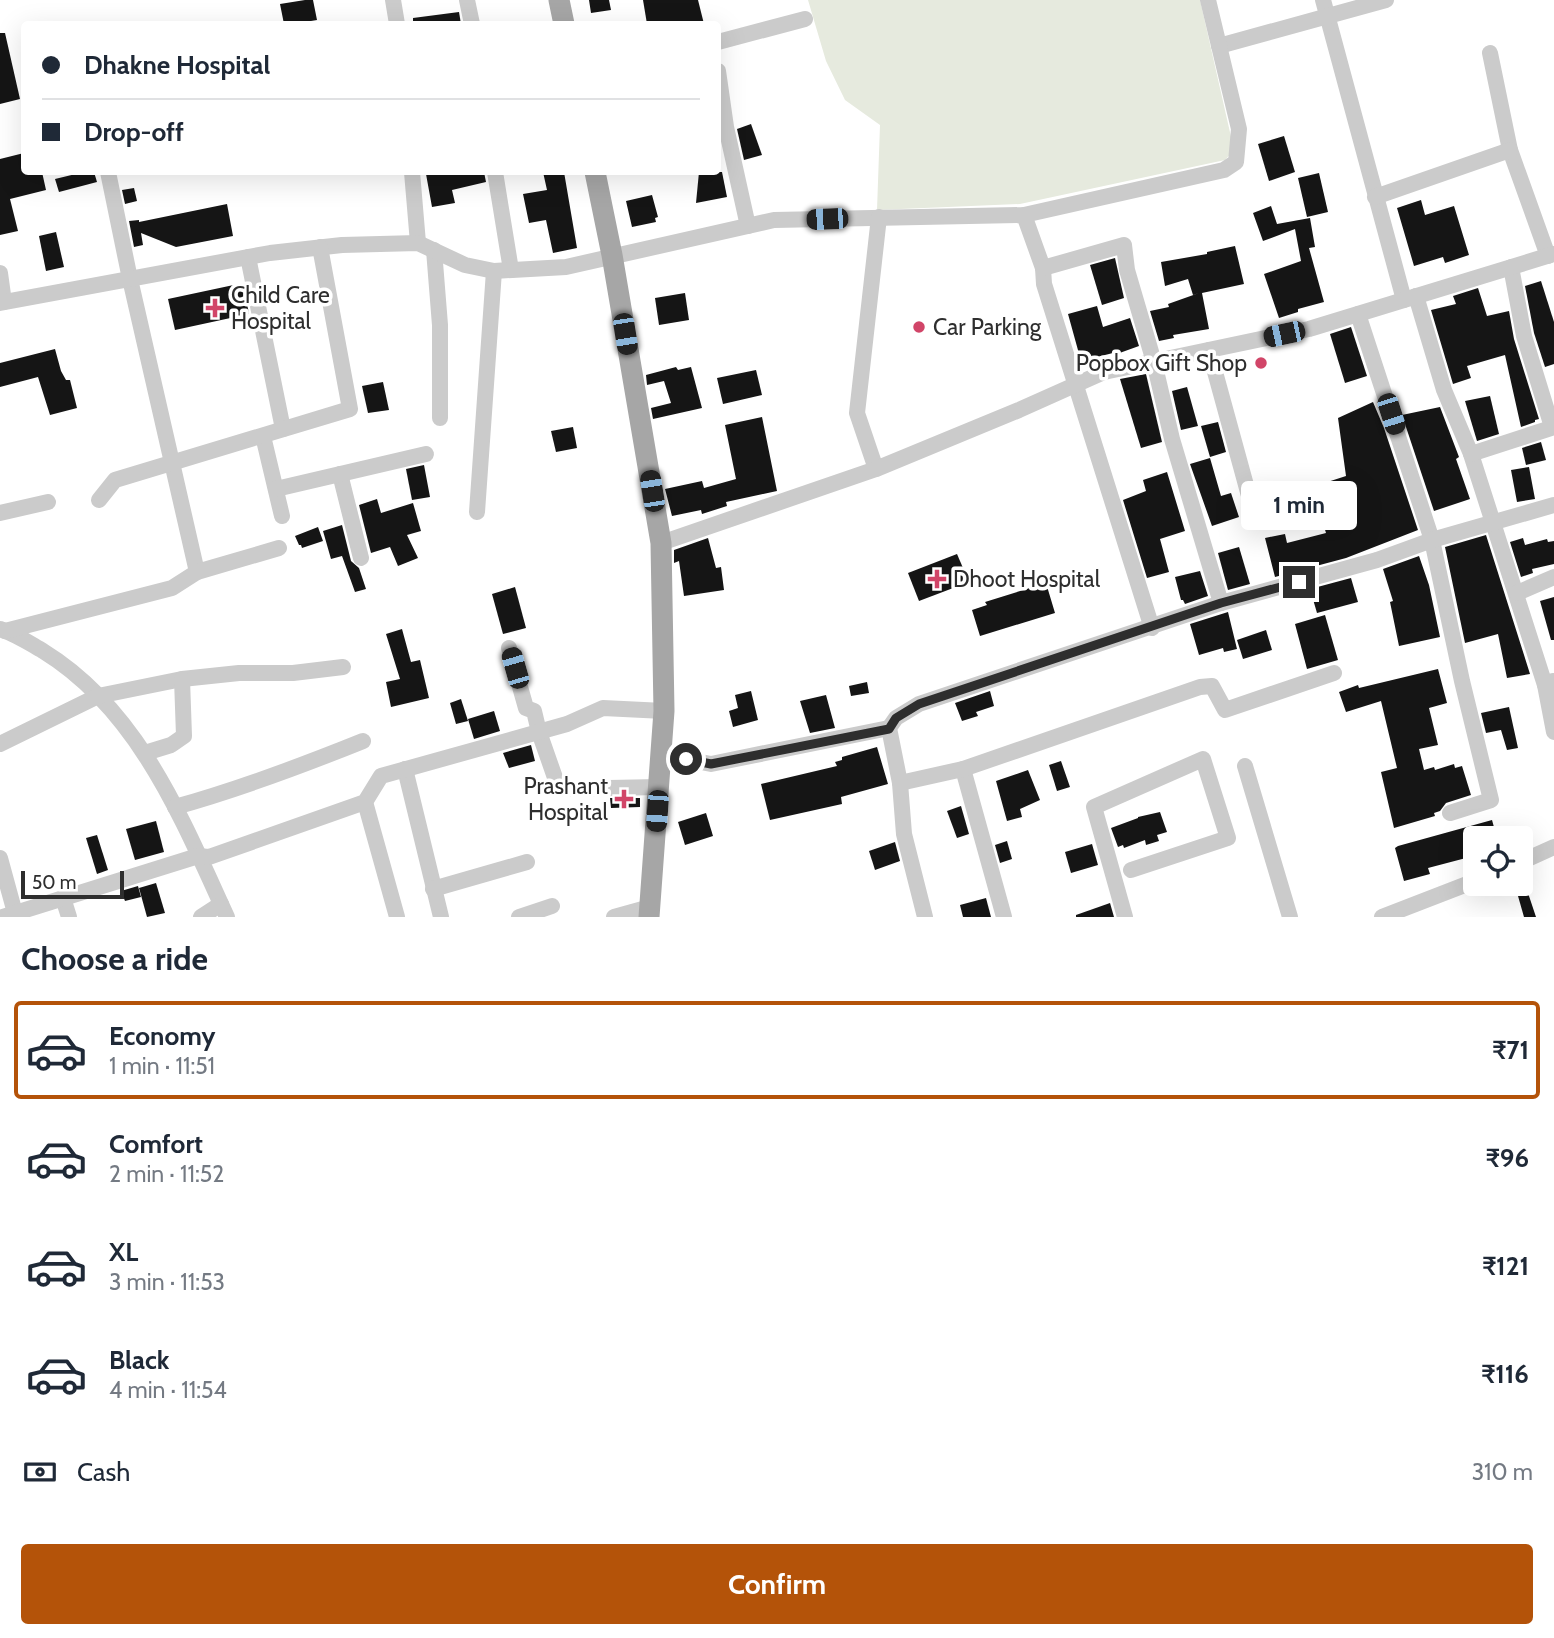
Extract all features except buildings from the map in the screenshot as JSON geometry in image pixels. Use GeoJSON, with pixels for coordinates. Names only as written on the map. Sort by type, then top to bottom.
{"type":"FeatureCollection","features":[{"type":"Feature","properties":{"kind":"main road"},"geometry":{"type":"LineString","coordinates":[[559,0],[563,21]]}},
{"type":"Feature","properties":{"kind":"main road"},"geometry":{"type":"LineString","coordinates":[[596,175],[612,255],[661,543],[664,711],[650,912]]}},
{"type":"Feature","properties":{"kind":"street"},"geometry":{"type":"LineString","coordinates":[[393,0],[396,21]]}},
{"type":"Feature","properties":{"kind":"street"},"geometry":{"type":"LineString","coordinates":[[467,0],[471,21]]}},
{"type":"Feature","properties":{"kind":"street"},"geometry":{"type":"LineString","coordinates":[[0,273],[2,303],[248,257],[320,247],[418,243],[465,265],[494,271],[566,267],[774,220],[1024,215],[1224,170],[1236,162],[1239,129],[1208,0]]}},
{"type":"Feature","properties":{"kind":"street"},"geometry":{"type":"LineString","coordinates":[[1323,0],[1375,197],[1444,390],[1471,454],[1549,683],[1554,732]]}},
{"type":"Feature","properties":{"kind":"street"},"geometry":{"type":"LineString","coordinates":[[1219,46],[1386,0]]}},
{"type":"Feature","properties":{"kind":"street"},"geometry":{"type":"LineString","coordinates":[[721,41],[806,19]]}},
{"type":"Feature","properties":{"kind":"street"},"geometry":{"type":"LineString","coordinates":[[661,543],[876,469],[1104,372],[1309,329],[1551,255],[1510,150],[1490,52]]}},
{"type":"Feature","properties":{"kind":"street"},"geometry":{"type":"LineString","coordinates":[[721,92],[748,226]]}},
{"type":"Feature","properties":{"kind":"street"},"geometry":{"type":"LineString","coordinates":[[1375,197],[1510,150]]}},
{"type":"Feature","properties":{"kind":"street"},"geometry":{"type":"LineString","coordinates":[[109,175],[197,572]]}},
{"type":"Feature","properties":{"kind":"street"},"geometry":{"type":"LineString","coordinates":[[412,175],[418,243]]}},
{"type":"Feature","properties":{"kind":"street"},"geometry":{"type":"LineString","coordinates":[[495,175],[511,270]]}},
{"type":"Feature","properties":{"kind":"street"},"geometry":{"type":"LineString","coordinates":[[1024,215],[1043,268],[1044,284],[1152,628]]}},
{"type":"Feature","properties":{"kind":"street"},"geometry":{"type":"LineString","coordinates":[[876,469],[857,412],[879,217]]}},
{"type":"Feature","properties":{"kind":"street"},"geometry":{"type":"LineString","coordinates":[[1043,268],[1124,244],[1127,270],[1154,362],[1172,439],[1221,603]]}},
{"type":"Feature","properties":{"kind":"street"},"geometry":{"type":"LineString","coordinates":[[99,500],[115,480],[350,409],[320,247]]}},
{"type":"Feature","properties":{"kind":"street"},"geometry":{"type":"LineString","coordinates":[[434,250],[440,337],[440,418]]}},
{"type":"Feature","properties":{"kind":"street"},"geometry":{"type":"LineString","coordinates":[[248,257],[283,429]]}},
{"type":"Feature","properties":{"kind":"street"},"geometry":{"type":"LineString","coordinates":[[1471,454],[1553,427],[1524,336],[1511,267]]}},
{"type":"Feature","properties":{"kind":"street"},"geometry":{"type":"LineString","coordinates":[[477,512],[494,271]]}},
{"type":"Feature","properties":{"kind":"street"},"geometry":{"type":"LineString","coordinates":[[1358,314],[1432,540],[1491,800],[1450,813]]}},
{"type":"Feature","properties":{"kind":"street"},"geometry":{"type":"LineString","coordinates":[[1209,350],[1250,496]]}},
{"type":"Feature","properties":{"kind":"street"},"geometry":{"type":"LineString","coordinates":[[263,436],[282,516]]}},
{"type":"Feature","properties":{"kind":"street"},"geometry":{"type":"LineString","coordinates":[[276,489],[426,454]]}},
{"type":"Feature","properties":{"kind":"street"},"geometry":{"type":"LineString","coordinates":[[340,474],[361,558]]}},
{"type":"Feature","properties":{"kind":"street"},"geometry":{"type":"LineString","coordinates":[[0,513],[48,502]]}},
{"type":"Feature","properties":{"kind":"street"},"geometry":{"type":"LineString","coordinates":[[925,917],[904,834],[900,783],[889,729],[896,718],[919,704],[1221,603],[1377,560],[1432,540],[1554,505]]}},
{"type":"Feature","properties":{"kind":"street"},"geometry":{"type":"LineString","coordinates":[[3,630],[172,588],[197,572],[279,548]]}},
{"type":"Feature","properties":{"kind":"street"},"geometry":{"type":"LineString","coordinates":[[1517,593],[1554,578]]}},
{"type":"Feature","properties":{"kind":"street"},"geometry":{"type":"LineString","coordinates":[[3,630],[15,634],[63,663],[87,683],[116,714],[145,753],[175,807],[224,910],[201,917]]}},
{"type":"Feature","properties":{"kind":"street"},"geometry":{"type":"LineString","coordinates":[[509,648],[526,708],[534,711],[559,789],[659,787]]}},
{"type":"Feature","properties":{"kind":"street"},"geometry":{"type":"LineString","coordinates":[[0,744],[99,696],[183,679],[239,673],[293,673],[343,667]]}},
{"type":"Feature","properties":{"kind":"street"},"geometry":{"type":"LineString","coordinates":[[900,783],[963,769],[1200,687],[1212,686],[1226,710],[1334,673]]}},
{"type":"Feature","properties":{"kind":"street"},"geometry":{"type":"LineString","coordinates":[[145,753],[171,745],[184,736],[183,679]]}},
{"type":"Feature","properties":{"kind":"street"},"geometry":{"type":"LineString","coordinates":[[0,858],[7,916],[198,856],[209,857],[365,802],[381,776],[539,733],[603,708],[664,711]]}},
{"type":"Feature","properties":{"kind":"street"},"geometry":{"type":"LineString","coordinates":[[661,754],[711,764],[889,729]]}},
{"type":"Feature","properties":{"kind":"street"},"geometry":{"type":"LineString","coordinates":[[175,807],[281,774],[363,741]]}},
{"type":"Feature","properties":{"kind":"street"},"geometry":{"type":"LineString","coordinates":[[1125,917],[1094,807],[1203,759],[1228,838],[1130,870]]}},
{"type":"Feature","properties":{"kind":"street"},"geometry":{"type":"LineString","coordinates":[[1245,766],[1290,917]]}},
{"type":"Feature","properties":{"kind":"street"},"geometry":{"type":"LineString","coordinates":[[405,769],[441,917]]}},
{"type":"Feature","properties":{"kind":"street"},"geometry":{"type":"LineString","coordinates":[[963,769],[1004,917]]}},
{"type":"Feature","properties":{"kind":"street"},"geometry":{"type":"LineString","coordinates":[[365,802],[397,917]]}},
{"type":"Feature","properties":{"kind":"street"},"geometry":{"type":"LineString","coordinates":[[1533,857],[1554,847]]}},
{"type":"Feature","properties":{"kind":"street"},"geometry":{"type":"LineString","coordinates":[[433,889],[527,862]]}},
{"type":"Feature","properties":{"kind":"street"},"geometry":{"type":"LineString","coordinates":[[1382,917],[1463,886]]}},
{"type":"Feature","properties":{"kind":"street"},"geometry":{"type":"LineString","coordinates":[[63,898],[69,917]]}},
{"type":"Feature","properties":{"kind":"street"},"geometry":{"type":"LineString","coordinates":[[519,917],[552,906]]}},
{"type":"Feature","properties":{"kind":"street"},"geometry":{"type":"LineString","coordinates":[[614,917],[650,912]]}},
{"type":"Feature","properties":{"kind":"shaded area"},"geometry":{"type":"Polygon","coordinates":[[[808,0],[1200,0],[1234,150],[1225,160],[1020,204],[877,210],[880,125],[845,100],[826,61],[808,0]]]}},
{"type":"Feature","properties":{"kind":"place","name":"Child Care Hospital"},"geometry":{"type":"Point","coordinates":[215,308]}},
{"type":"Feature","properties":{"kind":"place","name":"Car Parking"},"geometry":{"type":"Point","coordinates":[919,327]}},
{"type":"Feature","properties":{"kind":"place","name":"Popbox Gift Shop"},"geometry":{"type":"Point","coordinates":[1261,363]}},
{"type":"Feature","properties":{"kind":"place","name":"Dhoot Hospital"},"geometry":{"type":"Point","coordinates":[937,579]}},
{"type":"Feature","properties":{"kind":"place","name":"Prashant Hospital"},"geometry":{"type":"Point","coordinates":[624,799]}},
{"type":"Feature","properties":{"kind":"route"},"geometry":{"type":"LineString","coordinates":[[686,759],[711,764],[889,729],[896,718],[919,704],[1221,603],[1299,582]]}}]}
